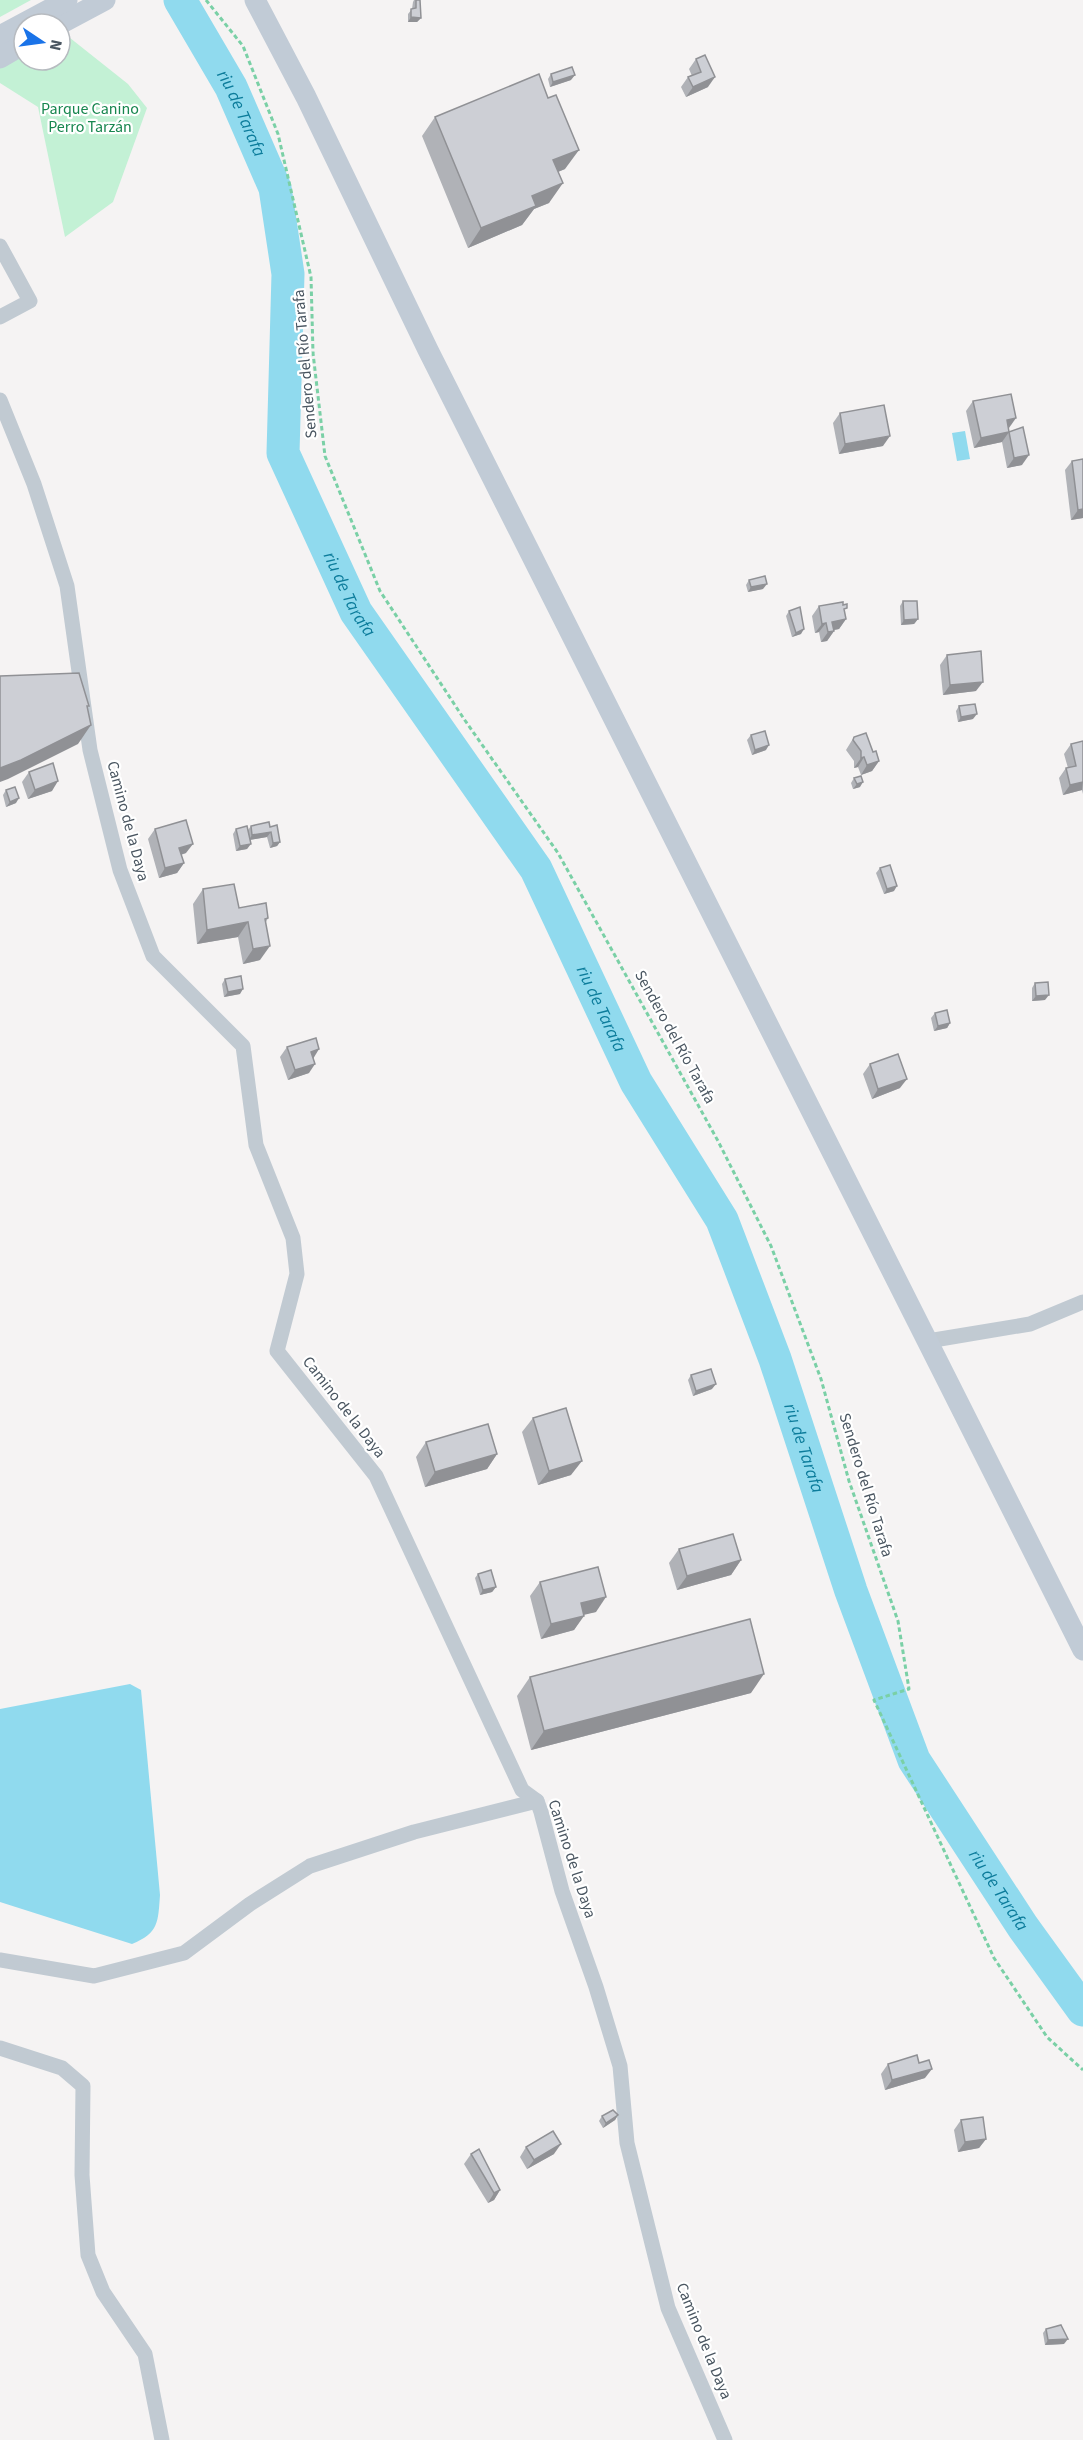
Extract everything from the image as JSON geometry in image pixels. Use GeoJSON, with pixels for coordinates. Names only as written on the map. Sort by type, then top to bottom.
{"type":"FeatureCollection","features":[{"type":"Feature","properties":{"kind":"main road"},"geometry":{"type":"LineString","coordinates":[[0,36],[67,0]]}},
{"type":"Feature","properties":{"kind":"main road"},"geometry":{"type":"LineString","coordinates":[[72,18],[105,0]]}},
{"type":"Feature","properties":{"kind":"main road"},"geometry":{"type":"LineString","coordinates":[[255,0],[306,97],[428,350],[1083,1650]]}},
{"type":"Feature","properties":{"kind":"main road"},"geometry":{"type":"LineString","coordinates":[[269,0],[306,97]]}},
{"type":"Feature","properties":{"kind":"street"},"geometry":{"type":"LineString","coordinates":[[0,246],[30,301],[0,317]]}},
{"type":"Feature","properties":{"kind":"street","name":"Camino de la Daya"},"geometry":{"type":"LineString","coordinates":[[0,400],[34,484],[67,586],[90,750],[120,870],[153,956],[243,1046],[256,1145],[293,1238],[297,1274],[277,1351],[376,1476],[522,1790],[537,1801],[562,1891],[596,1987],[620,2066],[627,2143],[668,2308],[725,2440]]}},
{"type":"Feature","properties":{"kind":"street"},"geometry":{"type":"LineString","coordinates":[[928,1341],[1030,1324],[1083,1302]]}},
{"type":"Feature","properties":{"kind":"street"},"geometry":{"type":"LineString","coordinates":[[0,1960],[94,1976],[184,1953],[250,1904],[310,1866],[414,1832],[537,1801]]}},
{"type":"Feature","properties":{"kind":"street"},"geometry":{"type":"LineString","coordinates":[[0,2048],[62,2068],[83,2086],[82,2175],[88,2255],[103,2292],[145,2354],[162,2440]]}},
{"type":"Feature","properties":{"kind":"path","name":"Sendero del Río Tarafa"},"geometry":{"type":"LineString","coordinates":[[206,0],[243,46],[278,134],[295,200],[310,277],[313,353],[325,456],[380,591],[464,719],[558,853],[718,1141],[771,1246],[821,1379],[849,1481],[898,1621],[909,1689],[874,1700],[994,1958],[1047,2037],[1083,2070]]}},
{"type":"Feature","properties":{"kind":"green space"},"geometry":{"type":"Polygon","coordinates":[[[0,0],[31,0],[0,17],[0,0]]]}},
{"type":"Feature","properties":{"kind":"green space","name":"Parque Canino Perro Tarzán"},"geometry":{"type":"Polygon","coordinates":[[[72,40],[128,84],[147,108],[113,202],[65,237],[38,107],[0,83],[0,58],[12,51],[12,72],[72,72],[72,40]]]}},
{"type":"Feature","properties":{"kind":"water"},"geometry":{"type":"Polygon","coordinates":[[[965,431],[970,459],[957,461],[952,433],[965,431]]]}},
{"type":"Feature","properties":{"kind":"water"},"geometry":{"type":"Polygon","coordinates":[[[130,1684],[141,1690],[160,1895],[159,1912],[152,1931],[132,1944],[0,1902],[0,1709],[130,1684]]]}},
{"type":"Feature","properties":{"kind":"building"},"geometry":{"type":"Polygon","coordinates":[[[416,0],[420,0],[421,18],[411,17],[411,9],[416,8],[416,0]]]}},
{"type":"Feature","properties":{"kind":"building"},"geometry":{"type":"Polygon","coordinates":[[[705,55],[715,77],[693,87],[688,77],[701,72],[696,59],[705,55]]]}},
{"type":"Feature","properties":{"kind":"building"},"geometry":{"type":"Polygon","coordinates":[[[572,67],[575,75],[553,82],[551,74],[572,67]]]}},
{"type":"Feature","properties":{"kind":"building"},"geometry":{"type":"Polygon","coordinates":[[[539,74],[548,98],[556,95],[579,150],[553,160],[563,183],[532,196],[536,206],[481,228],[435,117],[539,74]]]}},
{"type":"Feature","properties":{"kind":"building"},"geometry":{"type":"Polygon","coordinates":[[[1011,394],[1016,418],[1007,420],[1009,432],[981,438],[973,401],[1011,394]]]}},
{"type":"Feature","properties":{"kind":"building"},"geometry":{"type":"Polygon","coordinates":[[[884,405],[890,436],[845,444],[840,413],[884,405]]]}},
{"type":"Feature","properties":{"kind":"building"},"geometry":{"type":"Polygon","coordinates":[[[1023,427],[1029,455],[1014,458],[1009,432],[1023,427]]]}},
{"type":"Feature","properties":{"kind":"building"},"geometry":{"type":"Polygon","coordinates":[[[1083,459],[1083,509],[1078,510],[1072,461],[1083,459]]]}},
{"type":"Feature","properties":{"kind":"building"},"geometry":{"type":"Polygon","coordinates":[[[765,576],[767,584],[751,587],[749,580],[765,576]]]}},
{"type":"Feature","properties":{"kind":"building"},"geometry":{"type":"Polygon","coordinates":[[[903,601],[917,601],[918,619],[904,620],[903,601]]]}},
{"type":"Feature","properties":{"kind":"building"},"geometry":{"type":"Polygon","coordinates":[[[843,602],[843,605],[847,604],[847,608],[844,609],[846,619],[832,622],[834,631],[828,632],[826,623],[822,624],[819,606],[843,602]]]}},
{"type":"Feature","properties":{"kind":"building"},"geometry":{"type":"Polygon","coordinates":[[[800,607],[804,629],[796,633],[789,611],[800,607]]]}},
{"type":"Feature","properties":{"kind":"building"},"geometry":{"type":"Polygon","coordinates":[[[981,651],[983,682],[950,685],[947,655],[981,651]]]}},
{"type":"Feature","properties":{"kind":"building"},"geometry":{"type":"Polygon","coordinates":[[[79,673],[89,706],[87,706],[91,725],[0,768],[0,676],[79,673]]]}},
{"type":"Feature","properties":{"kind":"building"},"geometry":{"type":"Polygon","coordinates":[[[975,704],[977,714],[961,717],[959,706],[975,704]]]}},
{"type":"Feature","properties":{"kind":"building"},"geometry":{"type":"Polygon","coordinates":[[[765,731],[769,745],[755,750],[751,735],[765,731]]]}},
{"type":"Feature","properties":{"kind":"building"},"geometry":{"type":"Polygon","coordinates":[[[866,733],[879,761],[867,765],[864,757],[861,758],[861,751],[853,740],[854,737],[866,733]]]}},
{"type":"Feature","properties":{"kind":"building"},"geometry":{"type":"Polygon","coordinates":[[[1083,741],[1083,782],[1070,785],[1066,768],[1076,766],[1071,744],[1083,741]]]}},
{"type":"Feature","properties":{"kind":"building"},"geometry":{"type":"Polygon","coordinates":[[[53,763],[58,781],[35,790],[29,772],[53,763]]]}},
{"type":"Feature","properties":{"kind":"building"},"geometry":{"type":"Polygon","coordinates":[[[861,776],[863,782],[857,784],[854,778],[861,776]]]}},
{"type":"Feature","properties":{"kind":"building"},"geometry":{"type":"Polygon","coordinates":[[[15,787],[19,798],[10,802],[6,790],[15,787]]]}},
{"type":"Feature","properties":{"kind":"building"},"geometry":{"type":"Polygon","coordinates":[[[186,820],[193,844],[179,848],[184,863],[165,868],[155,829],[186,820]]]}},
{"type":"Feature","properties":{"kind":"building"},"geometry":{"type":"Polygon","coordinates":[[[269,822],[270,827],[277,825],[280,842],[273,843],[271,832],[252,835],[251,826],[269,822]]]}},
{"type":"Feature","properties":{"kind":"building"},"geometry":{"type":"Polygon","coordinates":[[[247,826],[251,844],[240,846],[236,829],[247,826]]]}},
{"type":"Feature","properties":{"kind":"building"},"geometry":{"type":"Polygon","coordinates":[[[890,865],[897,886],[887,889],[880,868],[890,865]]]}},
{"type":"Feature","properties":{"kind":"building"},"geometry":{"type":"Polygon","coordinates":[[[234,884],[239,908],[266,903],[268,918],[265,919],[270,946],[253,949],[248,922],[207,930],[203,889],[234,884]]]}},
{"type":"Feature","properties":{"kind":"building"},"geometry":{"type":"Polygon","coordinates":[[[241,976],[243,989],[228,992],[225,979],[241,976]]]}},
{"type":"Feature","properties":{"kind":"building"},"geometry":{"type":"Polygon","coordinates":[[[1048,982],[1049,995],[1036,996],[1035,983],[1048,982]]]}},
{"type":"Feature","properties":{"kind":"building"},"geometry":{"type":"Polygon","coordinates":[[[947,1010],[950,1023],[938,1026],[935,1013],[947,1010]]]}},
{"type":"Feature","properties":{"kind":"building"},"geometry":{"type":"Polygon","coordinates":[[[316,1038],[319,1049],[311,1052],[315,1064],[295,1070],[287,1047],[316,1038]]]}},
{"type":"Feature","properties":{"kind":"building"},"geometry":{"type":"Polygon","coordinates":[[[898,1054],[907,1079],[878,1089],[870,1064],[898,1054]]]}},
{"type":"Feature","properties":{"kind":"building"},"geometry":{"type":"Polygon","coordinates":[[[711,1369],[716,1384],[696,1391],[691,1375],[711,1369]]]}},
{"type":"Feature","properties":{"kind":"building"},"geometry":{"type":"Polygon","coordinates":[[[566,1408],[582,1461],[549,1471],[533,1418],[566,1408]]]}},
{"type":"Feature","properties":{"kind":"building"},"geometry":{"type":"Polygon","coordinates":[[[488,1424],[497,1454],[435,1472],[426,1442],[488,1424]]]}},
{"type":"Feature","properties":{"kind":"building"},"geometry":{"type":"Polygon","coordinates":[[[733,1534],[741,1560],[687,1576],[679,1549],[733,1534]]]}},
{"type":"Feature","properties":{"kind":"building"},"geometry":{"type":"Polygon","coordinates":[[[598,1567],[606,1597],[581,1603],[584,1616],[551,1624],[540,1582],[598,1567]]]}},
{"type":"Feature","properties":{"kind":"building"},"geometry":{"type":"Polygon","coordinates":[[[491,1570],[496,1587],[483,1590],[478,1574],[491,1570]]]}},
{"type":"Feature","properties":{"kind":"building"},"geometry":{"type":"Polygon","coordinates":[[[750,1619],[764,1674],[544,1731],[530,1677],[750,1619]]]}},
{"type":"Feature","properties":{"kind":"building"},"geometry":{"type":"Polygon","coordinates":[[[917,2055],[919,2063],[929,2060],[932,2069],[892,2080],[888,2064],[917,2055]]]}},
{"type":"Feature","properties":{"kind":"building"},"geometry":{"type":"Polygon","coordinates":[[[613,2110],[618,2115],[606,2123],[602,2116],[613,2110]]]}},
{"type":"Feature","properties":{"kind":"building"},"geometry":{"type":"Polygon","coordinates":[[[983,2117],[986,2139],[965,2142],[961,2120],[983,2117]]]}},
{"type":"Feature","properties":{"kind":"building"},"geometry":{"type":"Polygon","coordinates":[[[553,2131],[561,2144],[534,2160],[526,2147],[553,2131]]]}},
{"type":"Feature","properties":{"kind":"building"},"geometry":{"type":"Polygon","coordinates":[[[479,2149],[500,2190],[494,2193],[471,2154],[479,2149]]]}},
{"type":"Feature","properties":{"kind":"building"},"geometry":{"type":"Polygon","coordinates":[[[1061,2325],[1068,2339],[1048,2340],[1046,2329],[1061,2325]]]}},
{"type":"Feature","properties":{"kind":"waterway","name":"riu de Tarafa"},"geometry":{"type":"LineString","coordinates":[[180,0],[231,87],[275,188],[288,274],[283,453],[356,612],[536,869],[636,1082],[722,1220],[775,1359],[851,1591],[914,1760],[1023,1927],[1083,2010]]}}]}
